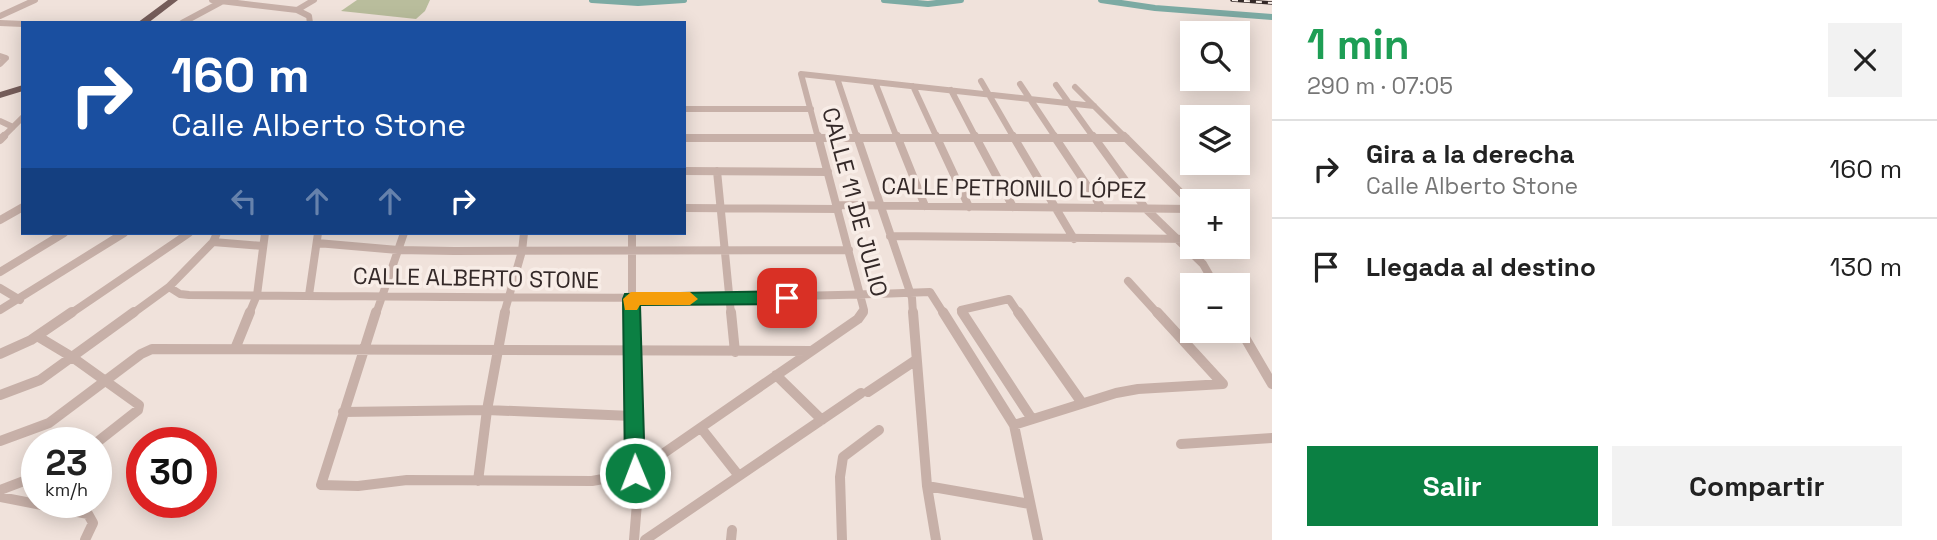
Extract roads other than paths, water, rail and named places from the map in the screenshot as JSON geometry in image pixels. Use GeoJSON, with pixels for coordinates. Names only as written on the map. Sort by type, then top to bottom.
{"type":"FeatureCollection","features":[{"type":"Feature","properties":{"kind":"main road"},"geometry":{"type":"LineString","coordinates":[[145,21],[174,0]]}},
{"type":"Feature","properties":{"kind":"main road"},"geometry":{"type":"LineString","coordinates":[[152,21],[181,0]]}},
{"type":"Feature","properties":{"kind":"main road"},"geometry":{"type":"LineString","coordinates":[[0,97],[21,89]]}},
{"type":"Feature","properties":{"kind":"main road"},"geometry":{"type":"LineString","coordinates":[[0,97],[21,94]]}},
{"type":"Feature","properties":{"kind":"street"},"geometry":{"type":"LineString","coordinates":[[0,16],[35,0]]}},
{"type":"Feature","properties":{"kind":"street"},"geometry":{"type":"LineString","coordinates":[[212,0],[297,10],[309,16],[310,21]]}},
{"type":"Feature","properties":{"kind":"street"},"geometry":{"type":"LineString","coordinates":[[297,10],[314,0]]}},
{"type":"Feature","properties":{"kind":"street"},"geometry":{"type":"LineString","coordinates":[[186,21],[224,1]]}},
{"type":"Feature","properties":{"kind":"street"},"geometry":{"type":"LineString","coordinates":[[0,23],[21,24]]}},
{"type":"Feature","properties":{"kind":"street"},"geometry":{"type":"LineString","coordinates":[[0,56],[6,58],[0,64]]}},
{"type":"Feature","properties":{"kind":"street","name":"CALLE 11 DE JULIO"},"geometry":{"type":"LineString","coordinates":[[635,473],[863,314],[861,296],[802,74],[837,78]]}},
{"type":"Feature","properties":{"kind":"street"},"geometry":{"type":"LineString","coordinates":[[936,540],[927,486],[910,293],[837,78],[1094,106]]}},
{"type":"Feature","properties":{"kind":"street"},"geometry":{"type":"LineString","coordinates":[[981,81],[1074,239]]}},
{"type":"Feature","properties":{"kind":"street"},"geometry":{"type":"LineString","coordinates":[[875,82],[925,206]]}},
{"type":"Feature","properties":{"kind":"street"},"geometry":{"type":"LineString","coordinates":[[1020,84],[1102,208]]}},
{"type":"Feature","properties":{"kind":"street"},"geometry":{"type":"LineString","coordinates":[[1056,85],[1146,209],[1203,264],[1208,273]]}},
{"type":"Feature","properties":{"kind":"street"},"geometry":{"type":"LineString","coordinates":[[913,86],[969,206]]}},
{"type":"Feature","properties":{"kind":"street"},"geometry":{"type":"LineString","coordinates":[[1075,87],[1180,194]]}},
{"type":"Feature","properties":{"kind":"street"},"geometry":{"type":"LineString","coordinates":[[951,90],[1013,207]]}},
{"type":"Feature","properties":{"kind":"street"},"geometry":{"type":"LineString","coordinates":[[686,109],[811,109]]}},
{"type":"Feature","properties":{"kind":"street"},"geometry":{"type":"LineString","coordinates":[[0,140],[21,119]]}},
{"type":"Feature","properties":{"kind":"street"},"geometry":{"type":"LineString","coordinates":[[0,121],[13,127]]}},
{"type":"Feature","properties":{"kind":"street"},"geometry":{"type":"LineString","coordinates":[[686,138],[1126,138]]}},
{"type":"Feature","properties":{"kind":"street"},"geometry":{"type":"LineString","coordinates":[[717,171],[735,352]]}},
{"type":"Feature","properties":{"kind":"street"},"geometry":{"type":"LineString","coordinates":[[686,172],[828,172]]}},
{"type":"Feature","properties":{"kind":"street","name":"CALLE PETRONILO LÓPEZ"},"geometry":{"type":"LineString","coordinates":[[686,208],[880,205],[1146,209],[1180,207]]}},
{"type":"Feature","properties":{"kind":"street"},"geometry":{"type":"LineString","coordinates":[[0,220],[21,207]]}},
{"type":"Feature","properties":{"kind":"street"},"geometry":{"type":"LineString","coordinates":[[0,272],[58,235]]}},
{"type":"Feature","properties":{"kind":"street"},"geometry":{"type":"LineString","coordinates":[[0,310],[121,235]]}},
{"type":"Feature","properties":{"kind":"street"},"geometry":{"type":"LineString","coordinates":[[0,354],[37,336],[186,235]]}},
{"type":"Feature","properties":{"kind":"street"},"geometry":{"type":"LineString","coordinates":[[235,349],[257,295],[265,235]]}},
{"type":"Feature","properties":{"kind":"street"},"geometry":{"type":"LineString","coordinates":[[403,235],[363,350],[321,485],[358,486],[393,480],[592,481],[635,473]]}},
{"type":"Feature","properties":{"kind":"street"},"geometry":{"type":"LineString","coordinates":[[478,481],[487,410],[507,299],[522,251],[524,235]]}},
{"type":"Feature","properties":{"kind":"street"},"geometry":{"type":"LineString","coordinates":[[632,235],[632,416],[638,503],[634,540]]}},
{"type":"Feature","properties":{"kind":"street"},"geometry":{"type":"LineString","coordinates":[[890,236],[1180,240]]}},
{"type":"Feature","properties":{"kind":"street"},"geometry":{"type":"LineString","coordinates":[[0,395],[34,384],[169,287],[215,238],[263,246]]}},
{"type":"Feature","properties":{"kind":"street"},"geometry":{"type":"LineString","coordinates":[[309,295],[317,238],[398,250],[849,250]]}},
{"type":"Feature","properties":{"kind":"street"},"geometry":{"type":"LineString","coordinates":[[1014,425],[1082,403],[1138,389],[1223,384],[1128,281]]}},
{"type":"Feature","properties":{"kind":"street","name":"CALLE ALBERTO STONE"},"geometry":{"type":"LineString","coordinates":[[169,287],[180,294],[189,295],[507,299],[730,299],[910,293]]}},
{"type":"Feature","properties":{"kind":"street"},"geometry":{"type":"LineString","coordinates":[[0,288],[20,300]]}},
{"type":"Feature","properties":{"kind":"street"},"geometry":{"type":"LineString","coordinates":[[910,293],[930,292],[934,295],[1014,425],[1038,540]]}},
{"type":"Feature","properties":{"kind":"street"},"geometry":{"type":"LineString","coordinates":[[1032,419],[961,310],[1009,299],[1082,403]]}},
{"type":"Feature","properties":{"kind":"street"},"geometry":{"type":"LineString","coordinates":[[37,336],[72,357],[139,405],[138,410],[112,430]]}},
{"type":"Feature","properties":{"kind":"street"},"geometry":{"type":"LineString","coordinates":[[1248,343],[1272,384]]}},
{"type":"Feature","properties":{"kind":"street"},"geometry":{"type":"LineString","coordinates":[[0,441],[50,423],[146,351],[812,351]]}},
{"type":"Feature","properties":{"kind":"street"},"geometry":{"type":"LineString","coordinates":[[645,540],[864,392],[916,360]]}},
{"type":"Feature","properties":{"kind":"street"},"geometry":{"type":"LineString","coordinates":[[776,375],[822,420]]}},
{"type":"Feature","properties":{"kind":"street"},"geometry":{"type":"LineString","coordinates":[[343,412],[487,410],[632,416]]}},
{"type":"Feature","properties":{"kind":"street"},"geometry":{"type":"LineString","coordinates":[[701,428],[739,476]]}},
{"type":"Feature","properties":{"kind":"street"},"geometry":{"type":"LineString","coordinates":[[842,540],[840,477],[843,457],[879,430]]}},
{"type":"Feature","properties":{"kind":"street"},"geometry":{"type":"LineString","coordinates":[[1181,444],[1272,438]]}},
{"type":"Feature","properties":{"kind":"street"},"geometry":{"type":"LineString","coordinates":[[0,490],[21,482]]}},
{"type":"Feature","properties":{"kind":"street"},"geometry":{"type":"LineString","coordinates":[[927,486],[1030,504]]}},
{"type":"Feature","properties":{"kind":"street"},"geometry":{"type":"LineString","coordinates":[[0,497],[88,514],[93,523],[85,540]]}},
{"type":"Feature","properties":{"kind":"waterway"},"geometry":{"type":"LineString","coordinates":[[592,0],[638,3],[684,0]]}},
{"type":"Feature","properties":{"kind":"waterway"},"geometry":{"type":"LineString","coordinates":[[884,0],[928,4],[961,0]]}},
{"type":"Feature","properties":{"kind":"waterway"},"geometry":{"type":"LineString","coordinates":[[1101,0],[1155,8],[1272,17]]}},
{"type":"Feature","properties":{"kind":"railway"},"geometry":{"type":"LineString","coordinates":[[1232,0],[1272,3]]}}]}
